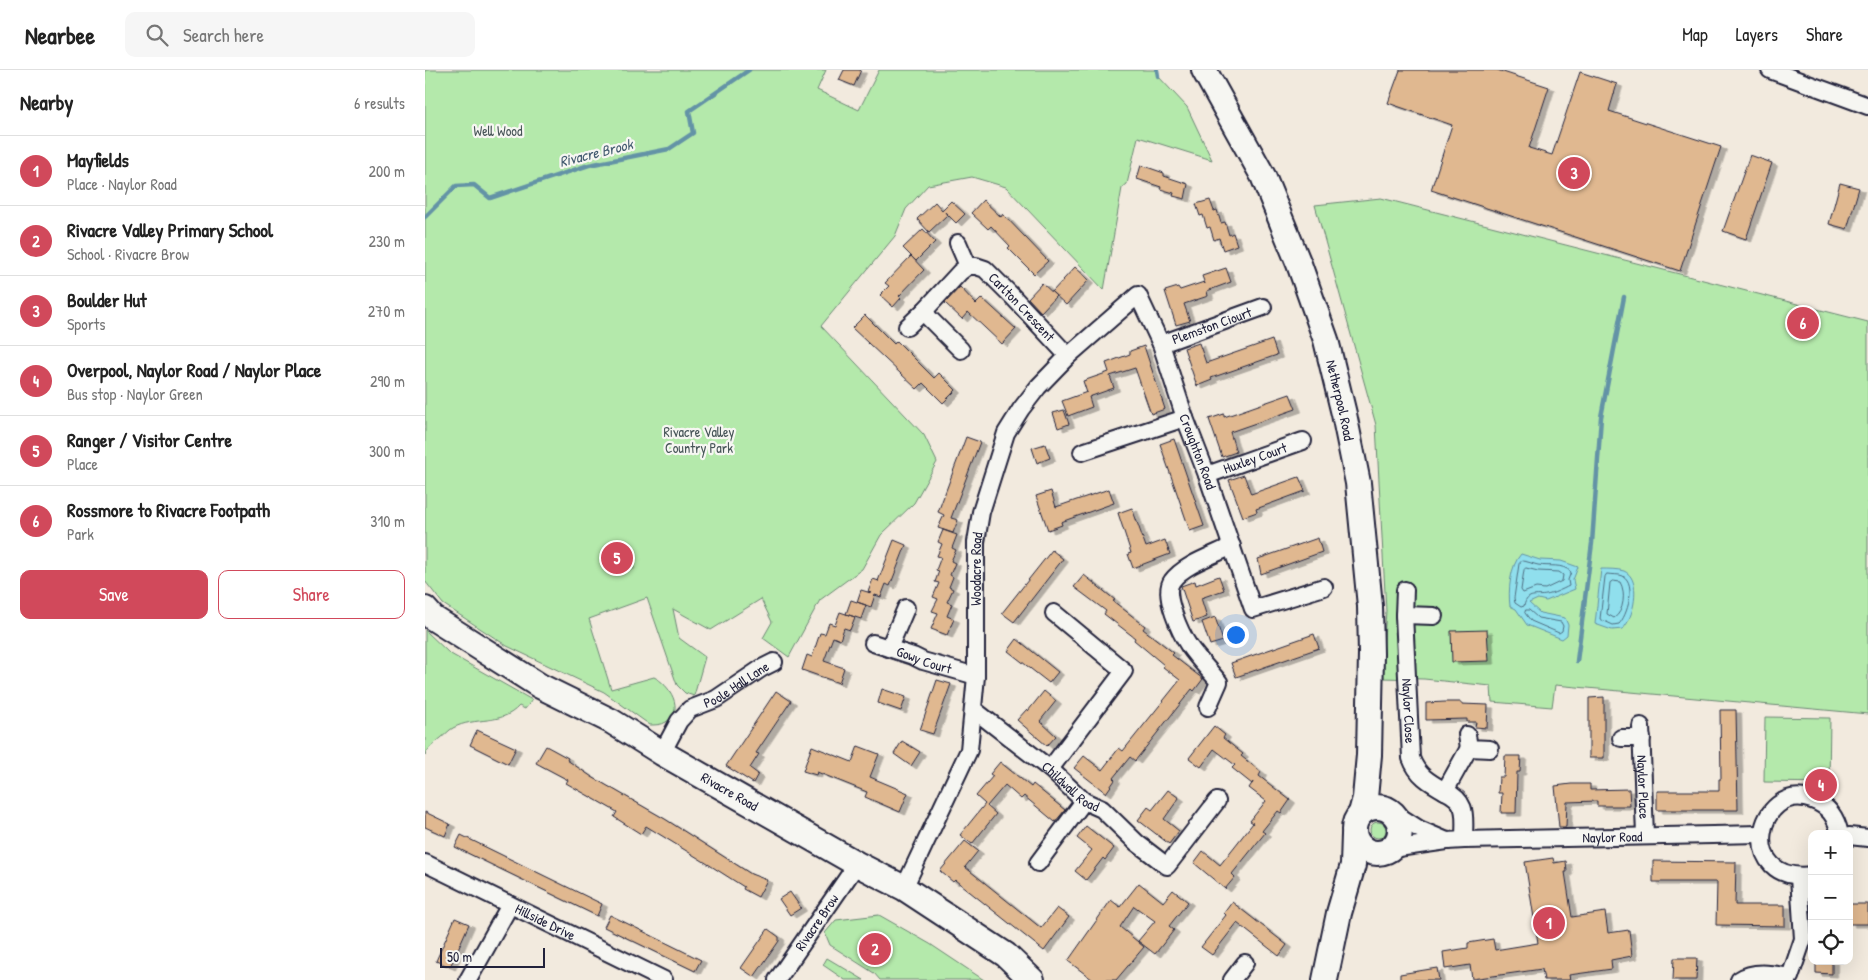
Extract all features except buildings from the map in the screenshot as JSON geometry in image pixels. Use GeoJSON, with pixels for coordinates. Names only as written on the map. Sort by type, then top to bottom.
{"type":"FeatureCollection","features":[{"type":"Feature","properties":{"kind":"main road","name":"Netherpool Road"},"geometry":{"type":"LineString","coordinates":[[1204,70],[1263,176],[1288,238],[1325,340],[1345,414],[1358,483],[1370,606],[1369,755],[1366,791],[1357,824],[1354,856],[1325,980]]}},
{"type":"Feature","properties":{"kind":"main road","name":"Rivacre Road"},"geometry":{"type":"LineString","coordinates":[[425,609],[433,618],[540,686],[611,721],[662,753],[857,864],[904,888],[1007,955],[1032,980]]}},
{"type":"Feature","properties":{"kind":"main road","name":"Netherpool Road"},"geometry":{"type":"LineString","coordinates":[[1369,755],[1393,812]]}},
{"type":"Feature","properties":{"kind":"main road"},"geometry":{"type":"LineString","coordinates":[[1377,806],[1393,812],[1399,820],[1401,834],[1398,842],[1390,850],[1379,854],[1366,851],[1358,843],[1357,824],[1370,808],[1377,806]]}},
{"type":"Feature","properties":{"kind":"main road","name":"Netherpool Road"},"geometry":{"type":"LineString","coordinates":[[1345,895],[1361,875],[1390,850]]}},
{"type":"Feature","properties":{"kind":"street"},"geometry":{"type":"LineString","coordinates":[[1771,70],[1868,106]]}},
{"type":"Feature","properties":{"kind":"street"},"geometry":{"type":"LineString","coordinates":[[907,328],[968,266],[958,243]]}},
{"type":"Feature","properties":{"kind":"street","name":"Carlton Crescent"},"geometry":{"type":"LineString","coordinates":[[968,266],[985,269],[1068,356]]}},
{"type":"Feature","properties":{"kind":"street","name":"Woodacre Road"},"geometry":{"type":"LineString","coordinates":[[904,888],[969,750],[976,676],[977,542],[981,512],[1006,433],[1027,401],[1068,356],[1138,295]]}},
{"type":"Feature","properties":{"kind":"street","name":"Croughton Road"},"geometry":{"type":"LineString","coordinates":[[1138,295],[1161,344],[1185,418],[1207,475],[1253,609],[1324,587]]}},
{"type":"Feature","properties":{"kind":"street","name":"Plemston Ciourt"},"geometry":{"type":"LineString","coordinates":[[1161,344],[1263,307]]}},
{"type":"Feature","properties":{"kind":"street"},"geometry":{"type":"LineString","coordinates":[[925,310],[929,318],[961,350]]}},
{"type":"Feature","properties":{"kind":"street"},"geometry":{"type":"LineString","coordinates":[[1082,452],[1185,418]]}},
{"type":"Feature","properties":{"kind":"street","name":"Huxley Court"},"geometry":{"type":"LineString","coordinates":[[1207,475],[1303,441]]}},
{"type":"Feature","properties":{"kind":"street"},"geometry":{"type":"LineString","coordinates":[[1208,708],[1219,682],[1188,644],[1170,603],[1168,589],[1175,578],[1186,569],[1232,546]]}},
{"type":"Feature","properties":{"kind":"street","name":"Naylor Close"},"geometry":{"type":"LineString","coordinates":[[1405,590],[1404,615],[1411,758],[1414,767],[1421,776],[1455,795],[1463,807],[1464,840]]}},
{"type":"Feature","properties":{"kind":"street"},"geometry":{"type":"LineString","coordinates":[[889,648],[906,608]]}},
{"type":"Feature","properties":{"kind":"street"},"geometry":{"type":"LineString","coordinates":[[1050,770],[1124,671],[1054,613]]}},
{"type":"Feature","properties":{"kind":"street"},"geometry":{"type":"LineString","coordinates":[[1404,615],[1434,616]]}},
{"type":"Feature","properties":{"kind":"street","name":"Gowy Court"},"geometry":{"type":"LineString","coordinates":[[873,643],[923,661],[976,676]]}},
{"type":"Feature","properties":{"kind":"street","name":"Poole Hall Lane"},"geometry":{"type":"LineString","coordinates":[[662,753],[679,721],[690,708],[716,699],[774,662]]}},
{"type":"Feature","properties":{"kind":"street","name":"Childwall Road"},"geometry":{"type":"LineString","coordinates":[[973,708],[1050,770],[1084,801],[1102,809],[1137,843],[1167,866],[1217,801]]}},
{"type":"Feature","properties":{"kind":"street","name":"Naylor Place"},"geometry":{"type":"LineString","coordinates":[[1621,738],[1641,732],[1645,836]]}},
{"type":"Feature","properties":{"kind":"street"},"geometry":{"type":"LineString","coordinates":[[1445,790],[1468,742],[1490,749]]}},
{"type":"Feature","properties":{"kind":"street"},"geometry":{"type":"LineString","coordinates":[[1739,980],[1743,977],[1765,973],[1791,978],[1803,939],[1805,876],[1786,874],[1775,868],[1767,858],[1762,847],[1761,834],[1765,821],[1772,810],[1782,802],[1795,798],[1808,798],[1820,803],[1830,811],[1837,822],[1839,830]]}},
{"type":"Feature","properties":{"kind":"street"},"geometry":{"type":"LineString","coordinates":[[1038,863],[1084,801]]}},
{"type":"Feature","properties":{"kind":"street"},"geometry":{"type":"LineString","coordinates":[[1393,812],[1419,830],[1447,841]]}},
{"type":"Feature","properties":{"kind":"street","name":"Naylor Road"},"geometry":{"type":"LineString","coordinates":[[1390,850],[1464,840],[1761,834]]}},
{"type":"Feature","properties":{"kind":"street"},"geometry":{"type":"LineString","coordinates":[[1853,836],[1868,838]]}},
{"type":"Feature","properties":{"kind":"street","name":"Hillside Drive"},"geometry":{"type":"LineString","coordinates":[[425,863],[665,980]]}},
{"type":"Feature","properties":{"kind":"street","name":"Rivacre Brow"},"geometry":{"type":"LineString","coordinates":[[777,980],[857,864]]}},
{"type":"Feature","properties":{"kind":"street"},"geometry":{"type":"LineString","coordinates":[[468,980],[510,905]]}},
{"type":"Feature","properties":{"kind":"street"},"geometry":{"type":"LineString","coordinates":[[1232,980],[1245,964]]}},
{"type":"Feature","properties":{"kind":"green space","name":"Rivacre Valley Country Park"},"geometry":{"type":"Polygon","coordinates":[[[425,70],[826,70],[817,90],[859,110],[879,70],[1157,70],[1158,76],[1187,107],[1212,160],[1138,137],[1127,184],[1122,188],[1104,290],[1006,187],[972,177],[928,185],[906,209],[895,236],[821,326],[924,435],[937,462],[914,503],[881,535],[862,569],[820,600],[789,657],[763,638],[772,622],[761,599],[711,630],[673,609],[679,638],[705,657],[694,696],[685,693],[677,685],[647,598],[589,619],[611,689],[654,677],[660,680],[670,691],[675,704],[675,711],[672,717],[663,724],[650,725],[604,692],[507,646],[443,604],[425,581],[425,70]]]}},
{"type":"Feature","properties":{"kind":"green space"},"geometry":{"type":"Polygon","coordinates":[[[1381,198],[1868,322],[1868,714],[1555,685],[1552,707],[1492,702],[1491,686],[1424,679],[1381,678],[1386,611],[1376,425],[1315,205],[1381,198]]]}},
{"type":"Feature","properties":{"kind":"green space"},"geometry":{"type":"Polygon","coordinates":[[[425,630],[449,653],[532,700],[525,709],[519,706],[512,712],[496,719],[470,722],[453,728],[432,745],[425,755],[425,630]]]}},
{"type":"Feature","properties":{"kind":"green space"},"geometry":{"type":"Polygon","coordinates":[[[1765,717],[1830,718],[1829,783],[1764,782],[1765,717]]]}},
{"type":"Feature","properties":{"kind":"green space"},"geometry":{"type":"Polygon","coordinates":[[[1378,822],[1384,824],[1386,830],[1384,836],[1378,838],[1372,836],[1370,830],[1372,824],[1378,822]]]}},
{"type":"Feature","properties":{"kind":"green space"},"geometry":{"type":"Polygon","coordinates":[[[879,915],[930,944],[984,980],[880,980],[874,973],[830,945],[825,933],[836,920],[879,915]]]}},
{"type":"Feature","properties":{"kind":"green space"},"geometry":{"type":"Polygon","coordinates":[[[827,958],[864,980],[845,980],[823,965],[827,958]]]}},
{"type":"Feature","properties":{"kind":"water"},"geometry":{"type":"Polygon","coordinates":[[[1521,554],[1540,560],[1561,561],[1578,567],[1573,580],[1575,589],[1546,601],[1538,599],[1529,603],[1540,613],[1565,618],[1568,625],[1567,635],[1562,639],[1527,625],[1516,609],[1510,606],[1509,593],[1512,572],[1521,554]]]}},
{"type":"Feature","properties":{"kind":"water"},"geometry":{"type":"Polygon","coordinates":[[[1601,569],[1624,571],[1632,580],[1635,593],[1633,607],[1628,622],[1623,629],[1612,630],[1595,624],[1601,569]]]}},
{"type":"Feature","properties":{"kind":"waterway","name":"Rivacre Brook"},"geometry":{"type":"LineString","coordinates":[[425,217],[456,186],[474,185],[490,198],[589,165],[669,149],[693,133],[689,111],[749,70]]}},
{"type":"Feature","properties":{"kind":"waterway"},"geometry":{"type":"LineString","coordinates":[[1157,70],[1158,76]]}},
{"type":"Feature","properties":{"kind":"waterway"},"geometry":{"type":"LineString","coordinates":[[1577,661],[1592,543],[1601,417],[1624,297]]}},
{"type":"Feature","properties":{"kind":"place","name":"Boulder Hut"},"geometry":{"type":"Point","coordinates":[1574,173]}},
{"type":"Feature","properties":{"kind":"place","name":"Rossmore to Rivacre Footpath"},"geometry":{"type":"Point","coordinates":[1803,323]}},
{"type":"Feature","properties":{"kind":"place","name":"Ranger / Visitor Centre"},"geometry":{"type":"Point","coordinates":[617,558]}},
{"type":"Feature","properties":{"kind":"place","name":"Overpool, Naylor Road / Naylor Place"},"geometry":{"type":"Point","coordinates":[1821,785]}},
{"type":"Feature","properties":{"kind":"place","name":"Mayfields"},"geometry":{"type":"Point","coordinates":[1549,923]}},
{"type":"Feature","properties":{"kind":"place","name":"Rivacre Valley Primary School"},"geometry":{"type":"Point","coordinates":[875,949]}},
{"type":"Feature","properties":{"kind":"park label","name":"Well Wood"},"geometry":{"type":"Point","coordinates":[498,131]}}]}
